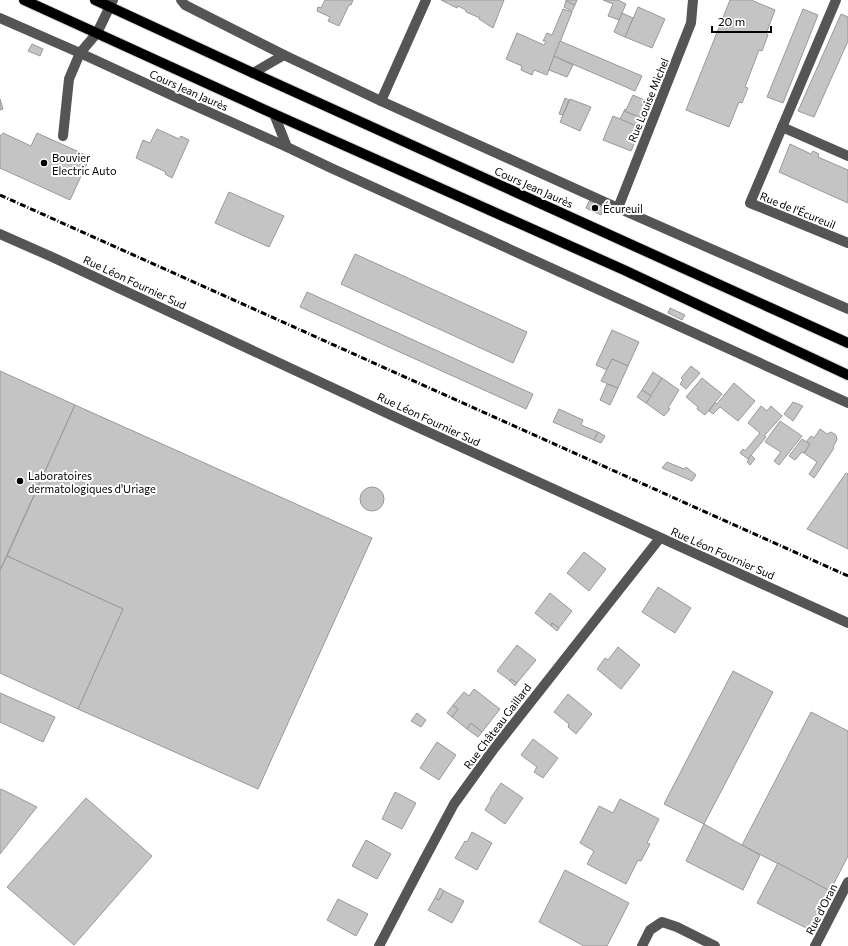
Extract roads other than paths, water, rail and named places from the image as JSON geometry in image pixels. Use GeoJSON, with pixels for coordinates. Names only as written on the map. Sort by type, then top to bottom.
{"type":"FeatureCollection","features":[{"type":"Feature","properties":{"kind":"main road","name":"Cours Jean Jaurès"},"geometry":{"type":"LineString","coordinates":[[24,0],[274,114],[624,270],[848,375]]}},
{"type":"Feature","properties":{"kind":"main road","name":"Cours Jean Jaurès"},"geometry":{"type":"LineString","coordinates":[[95,0],[112,3],[253,73],[848,343]]}},
{"type":"Feature","properties":{"kind":"street","name":"Cours Jean Jaurès"},"geometry":{"type":"LineString","coordinates":[[181,0],[185,5],[284,55],[381,101],[618,208],[848,309]]}},
{"type":"Feature","properties":{"kind":"street"},"geometry":{"type":"LineString","coordinates":[[381,101],[426,0]]}},
{"type":"Feature","properties":{"kind":"street","name":"Rue Louise Michel"},"geometry":{"type":"LineString","coordinates":[[618,208],[691,23],[693,0]]}},
{"type":"Feature","properties":{"kind":"street","name":"Rue de l'Écureuil"},"geometry":{"type":"LineString","coordinates":[[836,0],[750,203],[848,243]]}},
{"type":"Feature","properties":{"kind":"street"},"geometry":{"type":"LineString","coordinates":[[63,136],[69,79],[80,53],[97,33],[112,3]]}},
{"type":"Feature","properties":{"kind":"street","name":"Cours Jean Jaurès"},"geometry":{"type":"LineString","coordinates":[[0,18],[288,147],[344,174],[848,403]]}},
{"type":"Feature","properties":{"kind":"street"},"geometry":{"type":"LineString","coordinates":[[253,73],[284,55]]}},
{"type":"Feature","properties":{"kind":"street"},"geometry":{"type":"LineString","coordinates":[[274,114],[288,147]]}},
{"type":"Feature","properties":{"kind":"street"},"geometry":{"type":"LineString","coordinates":[[782,127],[848,156]]}},
{"type":"Feature","properties":{"kind":"street","name":"Rue Léon Fournier Sud"},"geometry":{"type":"LineString","coordinates":[[0,234],[848,623]]}},
{"type":"Feature","properties":{"kind":"street","name":"Rue Château Gaillard"},"geometry":{"type":"LineString","coordinates":[[379,946],[454,804],[492,750],[660,538]]}},
{"type":"Feature","properties":{"kind":"street","name":"Rue d'Oran"},"geometry":{"type":"LineString","coordinates":[[815,946],[848,882]]}},
{"type":"Feature","properties":{"kind":"street"},"geometry":{"type":"LineString","coordinates":[[642,946],[650,930],[662,922],[677,926],[715,946]]}},
{"type":"Feature","properties":{"kind":"railway"},"geometry":{"type":"LineString","coordinates":[[0,195],[848,576]]}},
{"type":"Feature","properties":{"kind":"place","name":"Bouvier Electric Auto"},"geometry":{"type":"Point","coordinates":[44,163]}},
{"type":"Feature","properties":{"kind":"place","name":"Écureuil"},"geometry":{"type":"Point","coordinates":[595,208]}},
{"type":"Feature","properties":{"kind":"place","name":"Laboratoires dermatologiques d'Uriage"},"geometry":{"type":"Point","coordinates":[20,481]}}]}
